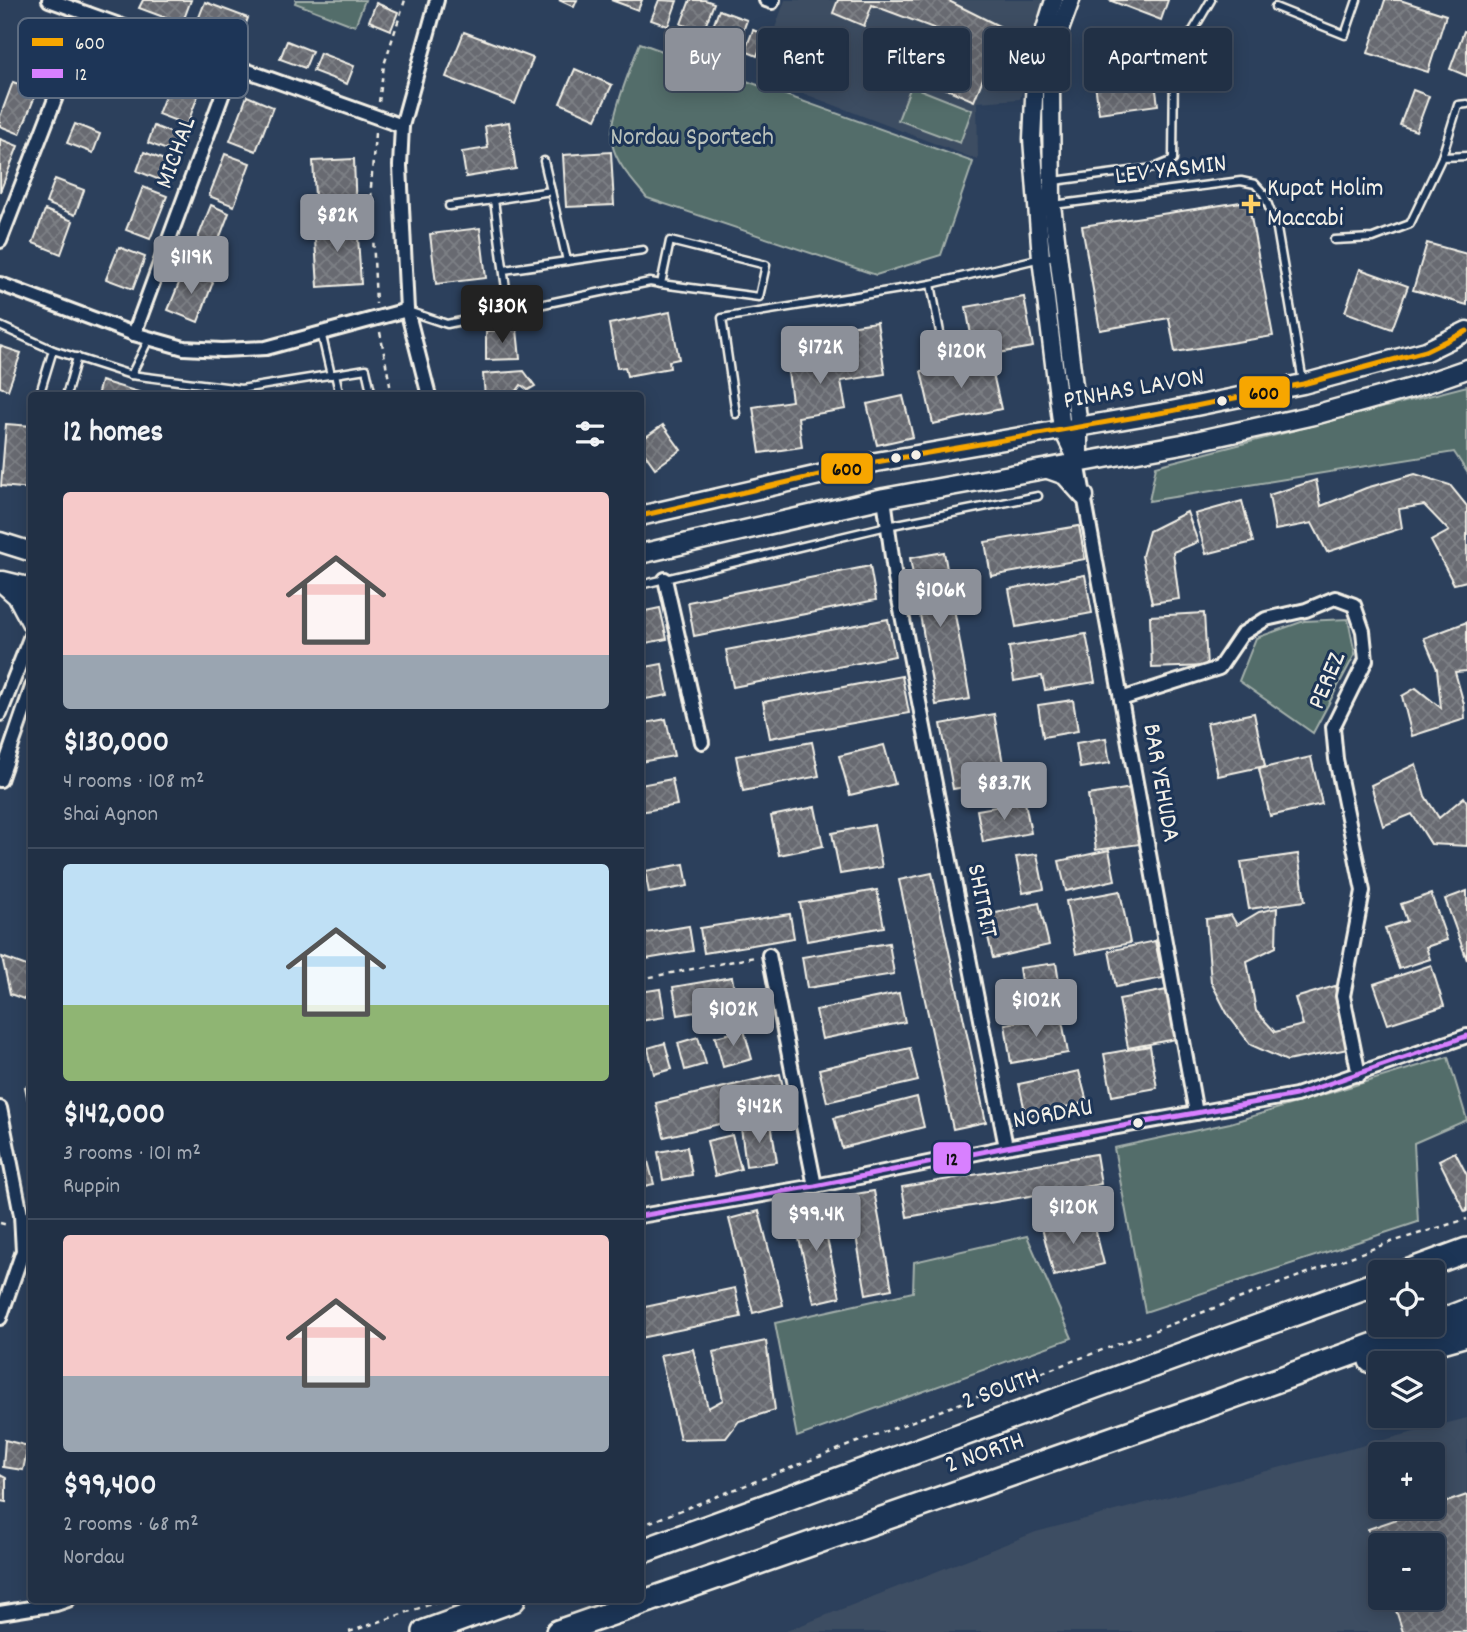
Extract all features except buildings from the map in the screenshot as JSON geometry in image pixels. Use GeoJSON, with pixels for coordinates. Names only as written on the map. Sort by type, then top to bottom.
{"type":"FeatureCollection","features":[{"type":"Feature","properties":{"kind":"highway"},"geometry":{"type":"LineString","coordinates":[[1440,1260],[1467,1250]]}},
{"type":"Feature","properties":{"kind":"highway","name":"2 SOUTH"},"geometry":{"type":"LineString","coordinates":[[644,1551],[1368,1285]]}},
{"type":"Feature","properties":{"kind":"highway","name":"2 NORTH"},"geometry":{"type":"LineString","coordinates":[[1445,1319],[1467,1311]]}},
{"type":"Feature","properties":{"kind":"highway"},"geometry":{"type":"LineString","coordinates":[[1189,1412],[1467,1334]]}},
{"type":"Feature","properties":{"kind":"highway","name":"2 NORTH"},"geometry":{"type":"LineString","coordinates":[[644,1602],[1396,1337]]}},
{"type":"Feature","properties":{"kind":"highway"},"geometry":{"type":"LineString","coordinates":[[425,1632],[505,1603]]}},
{"type":"Feature","properties":{"kind":"highway","name":"2 NORTH"},"geometry":{"type":"LineString","coordinates":[[558,1632],[641,1603]]}},
{"type":"Feature","properties":{"kind":"main road","name":"PINHAS LAVON"},"geometry":{"type":"LineString","coordinates":[[644,515],[876,462],[1303,384],[1426,351],[1467,331]]}},
{"type":"Feature","properties":{"kind":"main road"},"geometry":{"type":"LineString","coordinates":[[644,553],[884,498],[1182,444],[1314,415],[1412,388],[1467,369]]}},
{"type":"Feature","properties":{"kind":"main road"},"geometry":{"type":"LineString","coordinates":[[1048,469],[1065,475],[1084,496]]}},
{"type":"Feature","properties":{"kind":"main road"},"geometry":{"type":"LineString","coordinates":[[0,542],[28,551]]}},
{"type":"Feature","properties":{"kind":"main road"},"geometry":{"type":"LineString","coordinates":[[0,580],[28,587]]}},
{"type":"Feature","properties":{"kind":"main road"},"geometry":{"type":"LineString","coordinates":[[0,580],[17,596],[28,617]]}},
{"type":"Feature","properties":{"kind":"street"},"geometry":{"type":"LineString","coordinates":[[49,0],[99,18]]}},
{"type":"Feature","properties":{"kind":"street"},"geometry":{"type":"LineString","coordinates":[[428,392],[407,310],[400,166],[402,126],[437,0]]}},
{"type":"Feature","properties":{"kind":"street"},"geometry":{"type":"LineString","coordinates":[[1054,0],[1036,58],[1032,139],[1041,258],[1070,428],[1079,462]]}},
{"type":"Feature","properties":{"kind":"street"},"geometry":{"type":"LineString","coordinates":[[1070,428],[1052,205],[1051,87],[1055,44],[1071,0]]}},
{"type":"Feature","properties":{"kind":"street"},"geometry":{"type":"LineString","coordinates":[[86,18],[88,14]]}},
{"type":"Feature","properties":{"kind":"street"},"geometry":{"type":"LineString","coordinates":[[248,71],[402,126]]}},
{"type":"Feature","properties":{"kind":"street"},"geometry":{"type":"LineString","coordinates":[[0,241],[55,98]]}},
{"type":"Feature","properties":{"kind":"street","name":"MICHAL"},"geometry":{"type":"LineString","coordinates":[[134,334],[221,98]]}},
{"type":"Feature","properties":{"kind":"street"},"geometry":{"type":"LineString","coordinates":[[0,284],[134,334],[184,348],[266,348],[407,310]]}},
{"type":"Feature","properties":{"kind":"street","name":"BAR YEHUDA"},"geometry":{"type":"LineString","coordinates":[[1079,462],[1196,1113]]}},
{"type":"Feature","properties":{"kind":"street","name":"SHITRIT"},"geometry":{"type":"LineString","coordinates":[[884,498],[895,579],[1006,1147]]}},
{"type":"Feature","properties":{"kind":"street"},"geometry":{"type":"LineString","coordinates":[[665,579],[702,742]]}},
{"type":"Feature","properties":{"kind":"street","name":"PEREZ"},"geometry":{"type":"LineString","coordinates":[[1121,699],[1219,668],[1242,634],[1266,619],[1306,610],[1335,598],[1354,605],[1363,631],[1366,660],[1333,727],[1336,759],[1363,891],[1343,996],[1359,1075]]}},
{"type":"Feature","properties":{"kind":"street"},"geometry":{"type":"LineString","coordinates":[[0,714],[28,643]]}},
{"type":"Feature","properties":{"kind":"street"},"geometry":{"type":"LineString","coordinates":[[9,690],[28,691]]}},
{"type":"Feature","properties":{"kind":"street"},"geometry":{"type":"LineString","coordinates":[[0,780],[28,697]]}},
{"type":"Feature","properties":{"kind":"street"},"geometry":{"type":"LineString","coordinates":[[769,955],[815,1186]]}},
{"type":"Feature","properties":{"kind":"street","name":"NORDAU"},"geometry":{"type":"LineString","coordinates":[[644,1215],[815,1186],[1006,1147],[1296,1095],[1467,1036]]}},
{"type":"Feature","properties":{"kind":"street"},"geometry":{"type":"LineString","coordinates":[[0,1108],[21,1215],[23,1251],[0,1318]]}},
{"type":"Feature","properties":{"kind":"street"},"geometry":{"type":"LineString","coordinates":[[0,1613],[59,1603]]}},
{"type":"Feature","properties":{"kind":"lane"},"geometry":{"type":"LineString","coordinates":[[1053,181],[1154,168],[1173,160],[1174,63],[1211,0]]}},
{"type":"Feature","properties":{"kind":"lane"},"geometry":{"type":"LineString","coordinates":[[1275,7],[1345,35],[1357,0]]}},
{"type":"Feature","properties":{"kind":"lane"},"geometry":{"type":"LineString","coordinates":[[1334,240],[1373,238],[1410,224],[1442,157],[1458,105],[1467,104]]}},
{"type":"Feature","properties":{"kind":"lane"},"geometry":{"type":"LineString","coordinates":[[1442,157],[1467,156]]}},
{"type":"Feature","properties":{"kind":"lane"},"geometry":{"type":"LineString","coordinates":[[544,161],[567,261]]}},
{"type":"Feature","properties":{"kind":"lane","name":"LEV YASMIN"},"geometry":{"type":"LineString","coordinates":[[1052,205],[1241,181],[1255,184],[1265,194],[1277,229],[1303,384]]}},
{"type":"Feature","properties":{"kind":"lane"},"geometry":{"type":"LineString","coordinates":[[449,206],[551,191]]}},
{"type":"Feature","properties":{"kind":"lane"},"geometry":{"type":"LineString","coordinates":[[494,200],[509,312]]}},
{"type":"Feature","properties":{"kind":"lane"},"geometry":{"type":"LineString","coordinates":[[407,310],[447,324],[650,282],[661,284],[759,297],[766,265],[670,241],[661,284]]}},
{"type":"Feature","properties":{"kind":"lane"},"geometry":{"type":"LineString","coordinates":[[504,270],[643,250]]}},
{"type":"Feature","properties":{"kind":"lane"},"geometry":{"type":"LineString","coordinates":[[736,414],[722,318],[931,284],[1058,256]]}},
{"type":"Feature","properties":{"kind":"lane"},"geometry":{"type":"LineString","coordinates":[[931,284],[944,354]]}},
{"type":"Feature","properties":{"kind":"lane"},"geometry":{"type":"LineString","coordinates":[[0,326],[53,350],[131,375],[241,389],[366,369],[371,392]]}},
{"type":"Feature","properties":{"kind":"lane"},"geometry":{"type":"LineString","coordinates":[[321,332],[339,392]]}},
{"type":"Feature","properties":{"kind":"lane"},"geometry":{"type":"LineString","coordinates":[[131,375],[149,338]]}},
{"type":"Feature","properties":{"kind":"lane"},"geometry":{"type":"LineString","coordinates":[[40,392],[53,350]]}},
{"type":"Feature","properties":{"kind":"lane"},"geometry":{"type":"LineString","coordinates":[[67,392],[76,357]]}},
{"type":"Feature","properties":{"kind":"lane"},"geometry":{"type":"LineString","coordinates":[[644,583],[887,526],[1038,496]]}},
{"type":"Feature","properties":{"kind":"lane"},"geometry":{"type":"LineString","coordinates":[[1424,1260],[1467,1241]]}},
{"type":"Feature","properties":{"kind":"path"},"geometry":{"type":"LineString","coordinates":[[392,392],[377,318],[371,187],[376,117],[384,65],[405,0]]}},
{"type":"Feature","properties":{"kind":"path"},"geometry":{"type":"LineString","coordinates":[[644,978],[769,955]]}},
{"type":"Feature","properties":{"kind":"path"},"geometry":{"type":"LineString","coordinates":[[644,1524],[1385,1244],[1467,1219]]}},
{"type":"Feature","properties":{"kind":"path"},"geometry":{"type":"LineString","coordinates":[[349,1632],[434,1603]]}},
{"type":"Feature","properties":{"kind":"shaded area"},"geometry":{"type":"Polygon","coordinates":[[[785,0],[1051,0],[1042,28],[984,28],[984,91],[1023,91],[1020,99],[977,102],[978,160],[797,91],[849,91],[849,28],[775,28],[785,0]]]}},
{"type":"Feature","properties":{"kind":"shaded area"},"geometry":{"type":"Polygon","coordinates":[[[1467,1418],[1467,1632],[784,1632],[1036,1532],[1368,1444],[1368,1519],[1445,1519],[1445,1442],[1376,1442],[1429,1428],[1445,1428],[1445,1424],[1467,1418]]]}},
{"type":"Feature","properties":{"kind":"green space"},"geometry":{"type":"Polygon","coordinates":[[[296,0],[365,0],[355,26],[295,3],[296,0]]]}},
{"type":"Feature","properties":{"kind":"green space","name":"Nordau Sportech"},"geometry":{"type":"Polygon","coordinates":[[[640,43],[665,52],[665,91],[744,91],[744,80],[758,85],[758,91],[774,91],[973,162],[941,255],[876,275],[647,198],[621,165],[612,143],[617,108],[640,43]]]}},
{"type":"Feature","properties":{"kind":"green space"},"geometry":{"type":"Polygon","coordinates":[[[909,91],[924,91],[972,110],[960,143],[898,120],[909,91]]]}},
{"type":"Feature","properties":{"kind":"green space"},"geometry":{"type":"Polygon","coordinates":[[[1467,386],[1467,472],[1454,452],[1149,501],[1156,466],[1467,386]]]}},
{"type":"Feature","properties":{"kind":"green space"},"geometry":{"type":"Polygon","coordinates":[[[1348,619],[1355,654],[1313,733],[1239,681],[1256,638],[1304,621],[1348,619]]]}},
{"type":"Feature","properties":{"kind":"green space"},"geometry":{"type":"Polygon","coordinates":[[[1448,1057],[1467,1120],[1414,1143],[1418,1222],[1145,1312],[1114,1148],[1230,1123],[1448,1057]]]}},
{"type":"Feature","properties":{"kind":"green space"},"geometry":{"type":"Polygon","coordinates":[[[1027,1236],[1072,1338],[797,1437],[775,1323],[913,1292],[914,1262],[1027,1236]]]}},
{"type":"Feature","properties":{"kind":"transit line","name":"600"},"geometry":{"type":"LineString","coordinates":[[644,515],[876,462],[1171,411],[1303,384],[1426,351],[1467,331]]}},
{"type":"Feature","properties":{"kind":"transit line","name":"12"},"geometry":{"type":"LineString","coordinates":[[644,1215],[815,1186],[1006,1147],[1296,1095],[1467,1036]]}},
{"type":"Feature","properties":{"kind":"place","name":"Kupat Holim Maccabi"},"geometry":{"type":"Point","coordinates":[1251,204]}}]}
